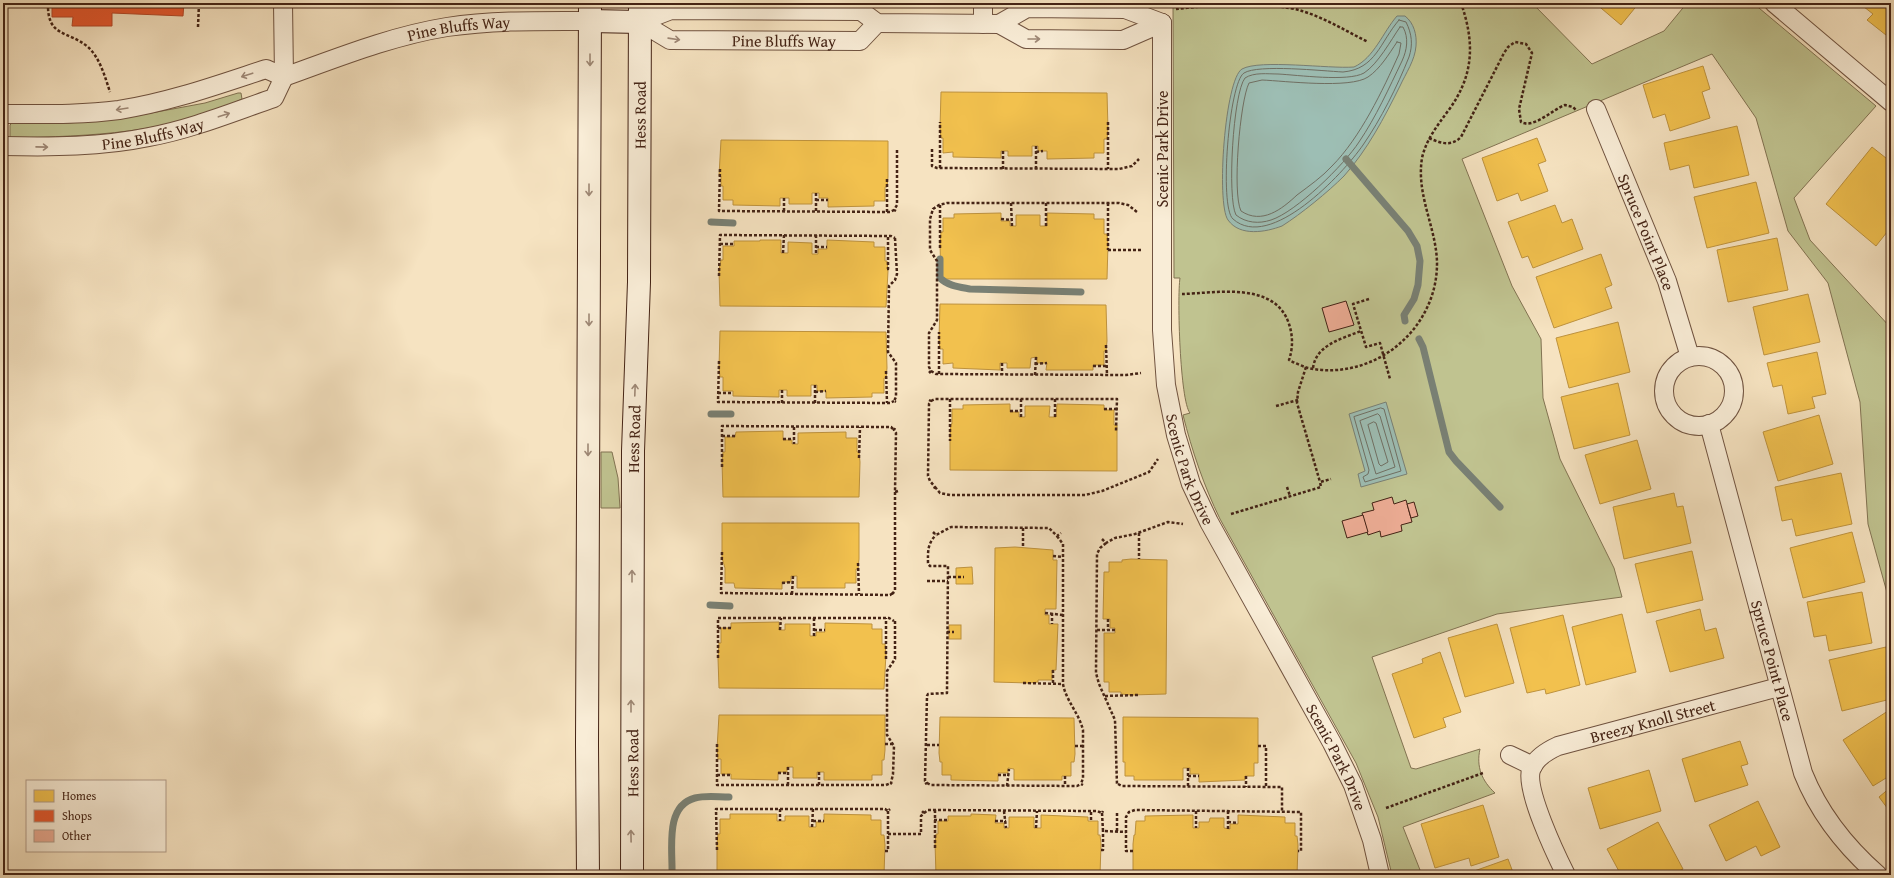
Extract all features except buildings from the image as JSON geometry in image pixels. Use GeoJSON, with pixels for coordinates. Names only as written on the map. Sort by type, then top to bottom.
{"type":"FeatureCollection","features":[{"type":"Feature","properties":{"kind":"main road","name":"Pine Bluffs Way"},"geometry":{"type":"LineString","coordinates":[[590,12],[640,12]]}},
{"type":"Feature","properties":{"kind":"main road"},"geometry":{"type":"LineString","coordinates":[[588,875],[587,737],[590,12]]}},
{"type":"Feature","properties":{"kind":"main road","name":"Hess Road"},"geometry":{"type":"LineString","coordinates":[[632,875],[633,459],[639,282],[640,12]]}},
{"type":"Feature","properties":{"kind":"street"},"geometry":{"type":"LineString","coordinates":[[283,3],[284,77]]}},
{"type":"Feature","properties":{"kind":"street"},"geometry":{"type":"LineString","coordinates":[[983,3],[991,24]]}},
{"type":"Feature","properties":{"kind":"street"},"geometry":{"type":"LineString","coordinates":[[1774,3],[1891,102]]}},
{"type":"Feature","properties":{"kind":"street"},"geometry":{"type":"LineString","coordinates":[[991,24],[1027,8],[1125,9],[1162,23]]}},
{"type":"Feature","properties":{"kind":"street","name":"Pine Bluffs Way"},"geometry":{"type":"LineString","coordinates":[[671,10],[861,11],[877,23],[860,41],[670,40],[640,12],[671,10]]}},
{"type":"Feature","properties":{"kind":"street","name":"Pine Bluffs Way"},"geometry":{"type":"LineString","coordinates":[[3,114],[86,114],[113,110],[178,98],[266,69],[284,77],[385,42],[439,28],[590,12]]}},
{"type":"Feature","properties":{"kind":"street"},"geometry":{"type":"LineString","coordinates":[[877,23],[991,24],[1026,39],[1123,40],[1162,23]]}},
{"type":"Feature","properties":{"kind":"street","name":"Scenic Park Drive"},"geometry":{"type":"LineString","coordinates":[[1162,23],[1162,330],[1166,385],[1176,435],[1191,484],[1209,522],[1332,742],[1353,786],[1372,840],[1380,875]]}},
{"type":"Feature","properties":{"kind":"street","name":"Pine Bluffs Way"},"geometry":{"type":"LineString","coordinates":[[3,146],[79,146],[115,143],[167,133],[274,98],[284,77]]}},
{"type":"Feature","properties":{"kind":"street","name":"Spruce Point Place"},"geometry":{"type":"LineString","coordinates":[[1596,109],[1667,281],[1680,319],[1690,358]]}},
{"type":"Feature","properties":{"kind":"street"},"geometry":{"type":"LineString","coordinates":[[1703,357],[1716,361],[1726,370],[1732,382],[1734,395],[1730,408],[1721,418],[1709,424],[1696,426],[1684,422],[1673,415],[1666,404],[1664,391],[1667,378],[1673,367],[1690,358],[1703,357]]}},
{"type":"Feature","properties":{"kind":"street","name":"Spruce Point Place"},"geometry":{"type":"LineString","coordinates":[[1709,424],[1801,765],[1818,805],[1843,840],[1878,875]]}},
{"type":"Feature","properties":{"kind":"street","name":"Breezy Knoll Street"},"geometry":{"type":"LineString","coordinates":[[1533,766],[1545,753],[1558,746],[1779,687]]}},
{"type":"Feature","properties":{"kind":"street"},"geometry":{"type":"LineString","coordinates":[[1510,755],[1533,766],[1530,779],[1531,790],[1566,875]]}},
{"type":"Feature","properties":{"kind":"path"},"geometry":{"type":"LineString","coordinates":[[48,3],[48,18],[51,24],[66,36],[88,48],[96,57],[110,92]]}},
{"type":"Feature","properties":{"kind":"path"},"geometry":{"type":"LineString","coordinates":[[198,27],[199,3]]}},
{"type":"Feature","properties":{"kind":"path"},"geometry":{"type":"LineString","coordinates":[[1176,294],[1250,293],[1264,296],[1278,306],[1289,322],[1292,344],[1289,360],[1306,367],[1350,368],[1365,364],[1384,356],[1398,346],[1417,326],[1426,310],[1435,285],[1437,268],[1436,249],[1422,194],[1422,157],[1429,138],[1463,87],[1468,69],[1471,43],[1468,25],[1460,3]]}},
{"type":"Feature","properties":{"kind":"path"},"geometry":{"type":"LineString","coordinates":[[1162,23],[1164,15],[1174,10],[1278,6],[1301,10],[1320,17],[1368,42]]}},
{"type":"Feature","properties":{"kind":"path"},"geometry":{"type":"LineString","coordinates":[[1429,138],[1447,144],[1456,141],[1461,137],[1504,53],[1508,47],[1515,42],[1526,44],[1532,53],[1532,61],[1519,109],[1521,122],[1524,124],[1532,123],[1565,105],[1573,107],[1577,112]]}},
{"type":"Feature","properties":{"kind":"path"},"geometry":{"type":"LineString","coordinates":[[940,122],[940,168]]}},
{"type":"Feature","properties":{"kind":"path"},"geometry":{"type":"LineString","coordinates":[[1108,122],[1108,169]]}},
{"type":"Feature","properties":{"kind":"path"},"geometry":{"type":"LineString","coordinates":[[1036,146],[1036,169]]}},
{"type":"Feature","properties":{"kind":"path"},"geometry":{"type":"LineString","coordinates":[[720,169],[719,211],[887,212],[895,210],[897,205],[897,148]]}},
{"type":"Feature","properties":{"kind":"path"},"geometry":{"type":"LineString","coordinates":[[932,149],[932,166],[954,170],[1129,168],[1139,159]]}},
{"type":"Feature","properties":{"kind":"path"},"geometry":{"type":"LineString","coordinates":[[1003,151],[1003,169]]}},
{"type":"Feature","properties":{"kind":"path"},"geometry":{"type":"LineString","coordinates":[[1036,152],[1043,151]]}},
{"type":"Feature","properties":{"kind":"path"},"geometry":{"type":"LineString","coordinates":[[887,179],[887,212]]}},
{"type":"Feature","properties":{"kind":"path"},"geometry":{"type":"LineString","coordinates":[[816,193],[816,211]]}},
{"type":"Feature","properties":{"kind":"path"},"geometry":{"type":"LineString","coordinates":[[784,198],[784,211]]}},
{"type":"Feature","properties":{"kind":"path"},"geometry":{"type":"LineString","coordinates":[[816,200],[828,200]]}},
{"type":"Feature","properties":{"kind":"path"},"geometry":{"type":"LineString","coordinates":[[1137,212],[1125,204],[1108,203],[1011,203],[954,201],[940,205],[932,211],[930,219],[930,250],[938,261],[938,320],[929,334],[929,367],[930,372],[934,374],[1107,375],[1141,373]]}},
{"type":"Feature","properties":{"kind":"path"},"geometry":{"type":"LineString","coordinates":[[1011,203],[1012,226]]}},
{"type":"Feature","properties":{"kind":"path"},"geometry":{"type":"LineString","coordinates":[[1046,203],[1046,226]]}},
{"type":"Feature","properties":{"kind":"path"},"geometry":{"type":"LineString","coordinates":[[1108,203],[1108,250],[1146,250]]}},
{"type":"Feature","properties":{"kind":"path"},"geometry":{"type":"LineString","coordinates":[[940,205],[940,250]]}},
{"type":"Feature","properties":{"kind":"path"},"geometry":{"type":"LineString","coordinates":[[1001,219],[1012,220]]}},
{"type":"Feature","properties":{"kind":"path"},"geometry":{"type":"LineString","coordinates":[[719,276],[720,235],[888,236],[896,238],[897,274],[895,280],[889,286],[888,352],[896,365],[895,402],[718,402],[719,361]]}},
{"type":"Feature","properties":{"kind":"path"},"geometry":{"type":"LineString","coordinates":[[783,253],[784,235]]}},
{"type":"Feature","properties":{"kind":"path"},"geometry":{"type":"LineString","coordinates":[[816,235],[816,254]]}},
{"type":"Feature","properties":{"kind":"path"},"geometry":{"type":"LineString","coordinates":[[887,269],[888,236]]}},
{"type":"Feature","properties":{"kind":"path"},"geometry":{"type":"LineString","coordinates":[[720,244],[734,244]]}},
{"type":"Feature","properties":{"kind":"path"},"geometry":{"type":"LineString","coordinates":[[816,247],[827,247]]}},
{"type":"Feature","properties":{"kind":"path"},"geometry":{"type":"LineString","coordinates":[[1369,299],[1353,304],[1366,347],[1380,343],[1390,379]]}},
{"type":"Feature","properties":{"kind":"path"},"geometry":{"type":"LineString","coordinates":[[939,332],[939,374]]}},
{"type":"Feature","properties":{"kind":"path"},"geometry":{"type":"LineString","coordinates":[[1313,368],[1315,359],[1323,349],[1337,340],[1361,332]]}},
{"type":"Feature","properties":{"kind":"path"},"geometry":{"type":"LineString","coordinates":[[1106,345],[1107,375]]}},
{"type":"Feature","properties":{"kind":"path"},"geometry":{"type":"LineString","coordinates":[[1035,375],[1036,358]]}},
{"type":"Feature","properties":{"kind":"path"},"geometry":{"type":"LineString","coordinates":[[1002,363],[1002,375]]}},
{"type":"Feature","properties":{"kind":"path"},"geometry":{"type":"LineString","coordinates":[[1035,364],[1046,363]]}},
{"type":"Feature","properties":{"kind":"path"},"geometry":{"type":"LineString","coordinates":[[1093,366],[1107,366]]}},
{"type":"Feature","properties":{"kind":"path"},"geometry":{"type":"LineString","coordinates":[[1231,514],[1321,487],[1298,408],[1298,400],[1306,367]]}},
{"type":"Feature","properties":{"kind":"path"},"geometry":{"type":"LineString","coordinates":[[886,371],[887,403]]}},
{"type":"Feature","properties":{"kind":"path"},"geometry":{"type":"LineString","coordinates":[[815,385],[815,403]]}},
{"type":"Feature","properties":{"kind":"path"},"geometry":{"type":"LineString","coordinates":[[782,390],[782,403]]}},
{"type":"Feature","properties":{"kind":"path"},"geometry":{"type":"LineString","coordinates":[[815,392],[826,391]]}},
{"type":"Feature","properties":{"kind":"path"},"geometry":{"type":"LineString","coordinates":[[718,392],[733,392]]}},
{"type":"Feature","properties":{"kind":"path"},"geometry":{"type":"LineString","coordinates":[[1116,431],[1117,399],[935,399],[930,401],[929,404],[928,476],[934,489],[950,495],[1085,495],[1102,491],[1149,472],[1158,459]]}},
{"type":"Feature","properties":{"kind":"path"},"geometry":{"type":"LineString","coordinates":[[950,399],[950,440]]}},
{"type":"Feature","properties":{"kind":"path"},"geometry":{"type":"LineString","coordinates":[[1021,399],[1021,416]]}},
{"type":"Feature","properties":{"kind":"path"},"geometry":{"type":"LineString","coordinates":[[1055,399],[1055,417]]}},
{"type":"Feature","properties":{"kind":"path"},"geometry":{"type":"LineString","coordinates":[[1276,406],[1298,400]]}},
{"type":"Feature","properties":{"kind":"path"},"geometry":{"type":"LineString","coordinates":[[1104,409],[1117,409]]}},
{"type":"Feature","properties":{"kind":"path"},"geometry":{"type":"LineString","coordinates":[[1010,411],[1021,411]]}},
{"type":"Feature","properties":{"kind":"path"},"geometry":{"type":"LineString","coordinates":[[722,467],[722,426],[891,427],[894,429],[896,434],[894,594],[721,593],[722,552]]}},
{"type":"Feature","properties":{"kind":"path"},"geometry":{"type":"LineString","coordinates":[[794,427],[794,444]]}},
{"type":"Feature","properties":{"kind":"path"},"geometry":{"type":"LineString","coordinates":[[859,458],[860,427]]}},
{"type":"Feature","properties":{"kind":"path"},"geometry":{"type":"LineString","coordinates":[[722,436],[736,436]]}},
{"type":"Feature","properties":{"kind":"path"},"geometry":{"type":"LineString","coordinates":[[783,439],[794,439]]}},
{"type":"Feature","properties":{"kind":"path"},"geometry":{"type":"LineString","coordinates":[[1320,482],[1331,479]]}},
{"type":"Feature","properties":{"kind":"path"},"geometry":{"type":"LineString","coordinates":[[1287,487],[1290,496]]}},
{"type":"Feature","properties":{"kind":"path"},"geometry":{"type":"LineString","coordinates":[[1183,524],[1168,522],[1139,533],[1115,538],[1100,548],[1097,554],[1097,677],[1115,720],[1117,785],[1282,787],[1282,812]]}},
{"type":"Feature","properties":{"kind":"path"},"geometry":{"type":"LineString","coordinates":[[951,527],[1049,528],[1063,544],[1063,684],[1066,695],[1081,722],[1083,746],[1082,785],[931,786],[926,784],[927,694],[947,693],[948,566],[930,566],[928,564],[929,544],[936,535],[951,527]]}},
{"type":"Feature","properties":{"kind":"path"},"geometry":{"type":"LineString","coordinates":[[1023,528],[1023,547]]}},
{"type":"Feature","properties":{"kind":"path"},"geometry":{"type":"LineString","coordinates":[[1057,536],[1061,533]]}},
{"type":"Feature","properties":{"kind":"path"},"geometry":{"type":"LineString","coordinates":[[1139,533],[1139,559]]}},
{"type":"Feature","properties":{"kind":"path"},"geometry":{"type":"LineString","coordinates":[[1102,539],[1106,543]]}},
{"type":"Feature","properties":{"kind":"path"},"geometry":{"type":"LineString","coordinates":[[1053,556],[1063,557]]}},
{"type":"Feature","properties":{"kind":"path"},"geometry":{"type":"LineString","coordinates":[[858,563],[859,594]]}},
{"type":"Feature","properties":{"kind":"path"},"geometry":{"type":"LineString","coordinates":[[792,594],[793,576]]}},
{"type":"Feature","properties":{"kind":"path"},"geometry":{"type":"LineString","coordinates":[[948,577],[964,577]]}},
{"type":"Feature","properties":{"kind":"path"},"geometry":{"type":"LineString","coordinates":[[927,581],[948,581]]}},
{"type":"Feature","properties":{"kind":"path"},"geometry":{"type":"LineString","coordinates":[[782,583],[793,582]]}},
{"type":"Feature","properties":{"kind":"path"},"geometry":{"type":"LineString","coordinates":[[1045,613],[1063,615]]}},
{"type":"Feature","properties":{"kind":"path"},"geometry":{"type":"LineString","coordinates":[[1052,613],[1052,624]]}},
{"type":"Feature","properties":{"kind":"path"},"geometry":{"type":"LineString","coordinates":[[717,744],[716,785],[892,784],[894,770],[894,746],[887,736],[887,671],[895,660],[895,620],[886,618],[718,618],[718,658]]}},
{"type":"Feature","properties":{"kind":"path"},"geometry":{"type":"LineString","coordinates":[[780,630],[781,618]]}},
{"type":"Feature","properties":{"kind":"path"},"geometry":{"type":"LineString","coordinates":[[814,618],[814,636]]}},
{"type":"Feature","properties":{"kind":"path"},"geometry":{"type":"LineString","coordinates":[[886,618],[886,659]]}},
{"type":"Feature","properties":{"kind":"path"},"geometry":{"type":"LineString","coordinates":[[1108,619],[1108,630]]}},
{"type":"Feature","properties":{"kind":"path"},"geometry":{"type":"LineString","coordinates":[[718,628],[731,628]]}},
{"type":"Feature","properties":{"kind":"path"},"geometry":{"type":"LineString","coordinates":[[814,630],[825,630]]}},
{"type":"Feature","properties":{"kind":"path"},"geometry":{"type":"LineString","coordinates":[[1097,630],[1115,630]]}},
{"type":"Feature","properties":{"kind":"path"},"geometry":{"type":"LineString","coordinates":[[947,632],[954,632]]}},
{"type":"Feature","properties":{"kind":"path"},"geometry":{"type":"LineString","coordinates":[[1053,670],[1053,684]]}},
{"type":"Feature","properties":{"kind":"path"},"geometry":{"type":"LineString","coordinates":[[1023,683],[1063,684]]}},
{"type":"Feature","properties":{"kind":"path"},"geometry":{"type":"LineString","coordinates":[[1104,696],[1139,695]]}},
{"type":"Feature","properties":{"kind":"path"},"geometry":{"type":"LineString","coordinates":[[885,744],[893,744]]}},
{"type":"Feature","properties":{"kind":"path"},"geometry":{"type":"LineString","coordinates":[[927,745],[939,745]]}},
{"type":"Feature","properties":{"kind":"path"},"geometry":{"type":"LineString","coordinates":[[1116,745],[1122,745]]}},
{"type":"Feature","properties":{"kind":"path"},"geometry":{"type":"LineString","coordinates":[[1075,746],[1083,746]]}},
{"type":"Feature","properties":{"kind":"path"},"geometry":{"type":"LineString","coordinates":[[1258,746],[1266,746],[1266,787]]}},
{"type":"Feature","properties":{"kind":"path"},"geometry":{"type":"LineString","coordinates":[[788,767],[788,785]]}},
{"type":"Feature","properties":{"kind":"path"},"geometry":{"type":"LineString","coordinates":[[1007,786],[1009,768]]}},
{"type":"Feature","properties":{"kind":"path"},"geometry":{"type":"LineString","coordinates":[[1188,768],[1188,787]]}},
{"type":"Feature","properties":{"kind":"path"},"geometry":{"type":"LineString","coordinates":[[819,772],[819,785]]}},
{"type":"Feature","properties":{"kind":"path"},"geometry":{"type":"LineString","coordinates":[[778,773],[788,773]]}},
{"type":"Feature","properties":{"kind":"path"},"geometry":{"type":"LineString","coordinates":[[1386,808],[1483,773]]}},
{"type":"Feature","properties":{"kind":"path"},"geometry":{"type":"LineString","coordinates":[[716,775],[731,775]]}},
{"type":"Feature","properties":{"kind":"path"},"geometry":{"type":"LineString","coordinates":[[998,775],[1009,775]]}},
{"type":"Feature","properties":{"kind":"path"},"geometry":{"type":"LineString","coordinates":[[1065,776],[1065,786]]}},
{"type":"Feature","properties":{"kind":"path"},"geometry":{"type":"LineString","coordinates":[[1188,776],[1199,776]]}},
{"type":"Feature","properties":{"kind":"path"},"geometry":{"type":"LineString","coordinates":[[1246,776],[1246,787]]}},
{"type":"Feature","properties":{"kind":"path"},"geometry":{"type":"LineString","coordinates":[[716,850],[716,809],[885,809],[889,810],[888,851],[885,851]]}},
{"type":"Feature","properties":{"kind":"path"},"geometry":{"type":"LineString","coordinates":[[780,809],[780,821]]}},
{"type":"Feature","properties":{"kind":"path"},"geometry":{"type":"LineString","coordinates":[[812,827],[813,809]]}},
{"type":"Feature","properties":{"kind":"path"},"geometry":{"type":"LineString","coordinates":[[888,834],[922,834],[922,816],[923,812],[926,810],[1103,812],[1103,850],[1101,850]]}},
{"type":"Feature","properties":{"kind":"path"},"geometry":{"type":"LineString","coordinates":[[935,810],[935,850]]}},
{"type":"Feature","properties":{"kind":"path"},"geometry":{"type":"LineString","coordinates":[[1004,811],[1006,828]]}},
{"type":"Feature","properties":{"kind":"path"},"geometry":{"type":"LineString","coordinates":[[1036,828],[1037,811]]}},
{"type":"Feature","properties":{"kind":"path"},"geometry":{"type":"LineString","coordinates":[[1133,851],[1126,851],[1126,816],[1133,811],[1228,811],[1301,812],[1301,851],[1298,851]]}},
{"type":"Feature","properties":{"kind":"path"},"geometry":{"type":"LineString","coordinates":[[1196,811],[1196,828]]}},
{"type":"Feature","properties":{"kind":"path"},"geometry":{"type":"LineString","coordinates":[[1228,811],[1228,829]]}},
{"type":"Feature","properties":{"kind":"path"},"geometry":{"type":"LineString","coordinates":[[1091,812],[1091,821]]}},
{"type":"Feature","properties":{"kind":"path"},"geometry":{"type":"LineString","coordinates":[[1278,812],[1278,817]]}},
{"type":"Feature","properties":{"kind":"path"},"geometry":{"type":"LineString","coordinates":[[1117,813],[1117,831]]}},
{"type":"Feature","properties":{"kind":"path"},"geometry":{"type":"LineString","coordinates":[[813,821],[824,820]]}},
{"type":"Feature","properties":{"kind":"path"},"geometry":{"type":"LineString","coordinates":[[934,820],[948,820]]}},
{"type":"Feature","properties":{"kind":"path"},"geometry":{"type":"LineString","coordinates":[[996,821],[1006,821]]}},
{"type":"Feature","properties":{"kind":"path"},"geometry":{"type":"LineString","coordinates":[[1228,822],[1238,823]]}},
{"type":"Feature","properties":{"kind":"path"},"geometry":{"type":"LineString","coordinates":[[1103,831],[1126,832]]}},
{"type":"Feature","properties":{"kind":"green space"},"geometry":{"type":"Polygon","coordinates":[[[1173,3],[1532,3],[1592,64],[1664,31],[1687,3],[1753,3],[1876,106],[1794,198],[1810,240],[1891,328],[1891,607],[1868,524],[1860,402],[1828,283],[1788,231],[1756,118],[1712,54],[1462,159],[1512,286],[1541,339],[1543,398],[1560,459],[1614,568],[1622,597],[1497,614],[1372,657],[1411,768],[1416,769],[1480,749],[1479,762],[1483,779],[1495,793],[1403,827],[1422,875],[1392,875],[1378,817],[1356,763],[1220,519],[1199,468],[1183,415],[1190,413],[1184,390],[1180,348],[1180,278],[1174,278],[1173,3]]]}},
{"type":"Feature","properties":{"kind":"green space"},"geometry":{"type":"Polygon","coordinates":[[[241,93],[242,99],[215,111],[187,120],[158,126],[100,134],[11,138],[10,136],[10,125],[12,123],[69,123],[124,118],[205,103],[241,93]]]}},
{"type":"Feature","properties":{"kind":"green space"},"geometry":{"type":"Polygon","coordinates":[[[601,452],[612,452],[618,478],[620,508],[601,508],[601,452]]]}},
{"type":"Feature","properties":{"kind":"water"},"geometry":{"type":"Polygon","coordinates":[[[1397,16],[1405,16],[1413,26],[1416,42],[1414,56],[1382,121],[1353,166],[1322,196],[1282,226],[1254,232],[1239,229],[1233,225],[1228,220],[1224,209],[1224,142],[1231,94],[1236,78],[1242,69],[1251,66],[1279,64],[1354,67],[1361,63],[1373,51],[1397,16]]]}},
{"type":"Feature","properties":{"kind":"water"},"geometry":{"type":"Polygon","coordinates":[[[1386,402],[1407,474],[1361,487],[1358,474],[1365,471],[1349,414],[1386,402]]]}},
{"type":"Feature","properties":{"kind":"waterway"},"geometry":{"type":"LineString","coordinates":[[1346,159],[1408,231],[1417,246],[1420,261],[1418,285],[1414,299],[1404,315],[1405,321]]}},
{"type":"Feature","properties":{"kind":"waterway"},"geometry":{"type":"LineString","coordinates":[[711,222],[733,223]]}},
{"type":"Feature","properties":{"kind":"waterway"},"geometry":{"type":"LineString","coordinates":[[940,259],[940,278],[947,283],[958,287],[970,289],[1081,292]]}},
{"type":"Feature","properties":{"kind":"waterway"},"geometry":{"type":"LineString","coordinates":[[1419,339],[1423,347],[1449,452],[1500,507]]}},
{"type":"Feature","properties":{"kind":"waterway"},"geometry":{"type":"LineString","coordinates":[[711,414],[731,414]]}},
{"type":"Feature","properties":{"kind":"waterway"},"geometry":{"type":"LineString","coordinates":[[710,605],[730,606]]}},
{"type":"Feature","properties":{"kind":"waterway"},"geometry":{"type":"LineString","coordinates":[[672,875],[672,830],[678,810],[685,803],[695,798],[708,796],[729,797]]}}]}
